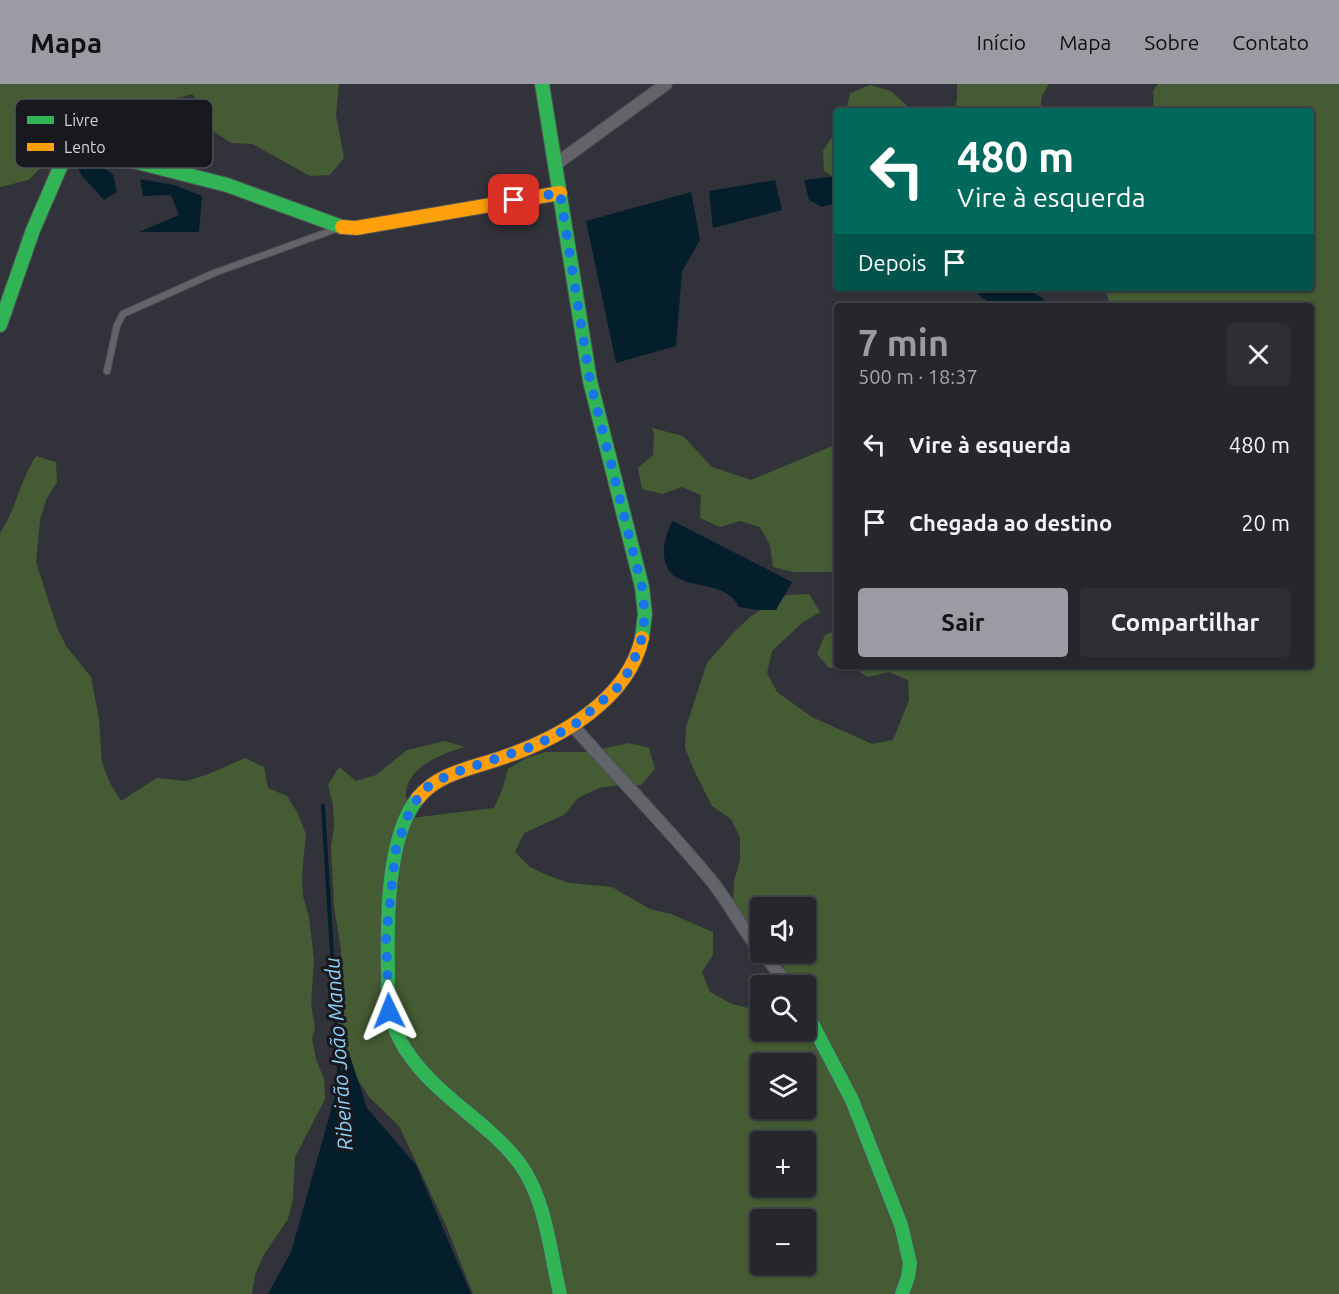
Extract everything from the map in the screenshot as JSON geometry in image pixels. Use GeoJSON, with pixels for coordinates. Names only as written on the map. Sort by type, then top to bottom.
{"type":"FeatureCollection","features":[{"type":"Feature","properties":{"kind":"street"},"geometry":{"type":"LineString","coordinates":[[542,84],[590,381],[642,587],[645,616],[641,641],[631,668],[617,688],[573,726],[534,746],[450,774],[424,789],[410,810],[396,848],[386,937],[389,1011],[404,1047],[427,1079],[500,1142],[521,1165],[530,1182],[541,1214],[560,1294]]}},
{"type":"Feature","properties":{"kind":"street"},"geometry":{"type":"LineString","coordinates":[[556,164],[666,84]]}},
{"type":"Feature","properties":{"kind":"street"},"geometry":{"type":"LineString","coordinates":[[0,326],[33,230],[58,168]]}},
{"type":"Feature","properties":{"kind":"street"},"geometry":{"type":"LineString","coordinates":[[160,168],[227,185],[318,218],[339,228],[356,228],[560,193]]}},
{"type":"Feature","properties":{"kind":"street"},"geometry":{"type":"LineString","coordinates":[[573,726],[714,884],[750,939]]}},
{"type":"Feature","properties":{"kind":"street"},"geometry":{"type":"LineString","coordinates":[[771,963],[780,975]]}},
{"type":"Feature","properties":{"kind":"street"},"geometry":{"type":"LineString","coordinates":[[816,1031],[838,1072],[879,1165],[904,1231],[910,1260],[908,1281],[902,1294]]}},
{"type":"Feature","properties":{"kind":"lane"},"geometry":{"type":"LineString","coordinates":[[107,371],[117,325],[123,314],[214,273],[339,228]]}},
{"type":"Feature","properties":{"kind":"green space"},"geometry":{"type":"Polygon","coordinates":[[[0,84],[339,84],[336,115],[344,158],[330,175],[310,176],[252,144],[231,143],[213,131],[213,99],[196,99],[192,94],[175,99],[15,99],[15,168],[40,168],[29,180],[0,187],[0,84]]]}},
{"type":"Feature","properties":{"kind":"green space"},"geometry":{"type":"Polygon","coordinates":[[[957,84],[1049,84],[1042,96],[1040,108],[956,108],[957,84]]]}},
{"type":"Feature","properties":{"kind":"green space"},"geometry":{"type":"Polygon","coordinates":[[[1158,84],[1339,84],[1339,1294],[473,1294],[447,1228],[399,1126],[369,1097],[335,1043],[335,991],[341,970],[341,949],[334,907],[331,847],[334,825],[333,805],[328,785],[339,767],[356,781],[376,775],[407,750],[445,741],[465,747],[435,758],[417,771],[407,788],[406,799],[411,818],[494,808],[508,769],[526,758],[546,752],[587,752],[629,743],[649,748],[655,769],[641,785],[599,788],[578,798],[564,815],[524,833],[515,852],[530,867],[549,876],[570,883],[612,887],[650,909],[671,914],[713,932],[713,955],[702,972],[710,992],[732,1004],[750,1008],[750,1041],[816,1041],[816,975],[786,975],[781,963],[816,963],[816,897],[750,897],[750,923],[745,920],[733,901],[734,881],[740,860],[740,837],[731,819],[712,806],[693,768],[685,748],[686,727],[707,663],[750,617],[787,595],[809,594],[820,612],[802,623],[772,651],[767,673],[777,692],[812,717],[872,744],[893,740],[909,700],[908,680],[889,672],[868,677],[855,669],[1314,669],[1314,303],[1110,303],[1105,291],[1314,291],[1314,108],[1154,108],[1153,91],[1158,84]]]}},
{"type":"Feature","properties":{"kind":"green space"},"geometry":{"type":"Polygon","coordinates":[[[870,85],[891,91],[910,108],[847,108],[850,93],[870,85]]]}},
{"type":"Feature","properties":{"kind":"green space"},"geometry":{"type":"Polygon","coordinates":[[[834,134],[834,177],[824,171],[823,151],[834,134]]]}},
{"type":"Feature","properties":{"kind":"green space"},"geometry":{"type":"Polygon","coordinates":[[[652,428],[683,436],[712,467],[751,480],[834,445],[834,572],[794,572],[773,567],[770,545],[760,527],[740,521],[720,527],[700,518],[701,495],[682,487],[662,494],[642,489],[638,468],[653,455],[652,428]]]}},
{"type":"Feature","properties":{"kind":"green space"},"geometry":{"type":"Polygon","coordinates":[[[36,456],[56,462],[57,482],[46,500],[40,520],[36,562],[57,627],[66,646],[91,677],[99,719],[102,763],[121,801],[157,778],[186,781],[245,758],[264,767],[268,788],[287,796],[306,834],[302,876],[303,896],[309,917],[314,960],[311,1004],[315,1028],[312,1038],[316,1059],[324,1079],[325,1099],[295,1157],[293,1199],[288,1219],[263,1256],[255,1275],[252,1294],[0,1294],[0,533],[36,456]]]}},
{"type":"Feature","properties":{"kind":"green space"},"geometry":{"type":"Polygon","coordinates":[[[834,631],[834,668],[829,668],[817,654],[825,635],[834,631]]]}},
{"type":"Feature","properties":{"kind":"water"},"geometry":{"type":"Polygon","coordinates":[[[78,168],[104,168],[113,174],[117,192],[104,200],[78,168]]]}},
{"type":"Feature","properties":{"kind":"water"},"geometry":{"type":"Polygon","coordinates":[[[834,176],[834,204],[822,207],[809,200],[804,180],[834,176]]]}},
{"type":"Feature","properties":{"kind":"water"},"geometry":{"type":"Polygon","coordinates":[[[140,179],[174,185],[202,196],[199,232],[139,232],[179,215],[171,195],[143,196],[140,179]]]}},
{"type":"Feature","properties":{"kind":"water"},"geometry":{"type":"Polygon","coordinates":[[[775,180],[782,210],[713,228],[709,191],[775,180]]]}},
{"type":"Feature","properties":{"kind":"water"},"geometry":{"type":"Polygon","coordinates":[[[691,192],[700,240],[682,271],[676,346],[616,363],[586,221],[691,192]]]}},
{"type":"Feature","properties":{"kind":"water"},"geometry":{"type":"Polygon","coordinates":[[[977,291],[1031,291],[1044,299],[1041,303],[992,303],[977,291]]]}},
{"type":"Feature","properties":{"kind":"water"},"geometry":{"type":"Polygon","coordinates":[[[673,521],[792,582],[776,610],[739,607],[725,592],[682,580],[670,572],[664,551],[673,521]]]}},
{"type":"Feature","properties":{"kind":"water"},"geometry":{"type":"Polygon","coordinates":[[[348,1050],[367,1108],[416,1165],[471,1294],[268,1294],[291,1252],[348,1050]]]}},
{"type":"Feature","properties":{"kind":"waterway","name":"Ribeirão João Mandu"},"geometry":{"type":"LineString","coordinates":[[323,806],[340,1085]]}},
{"type":"Feature","properties":{"kind":"traffic: fast"},"geometry":{"type":"LineString","coordinates":[[542,84],[590,381],[642,587],[645,614],[642,638]]}},
{"type":"Feature","properties":{"kind":"traffic: fast"},"geometry":{"type":"LineString","coordinates":[[0,325],[33,230],[60,168]]}},
{"type":"Feature","properties":{"kind":"traffic: fast"},"geometry":{"type":"LineString","coordinates":[[160,168],[227,185],[342,227]]}},
{"type":"Feature","properties":{"kind":"traffic: fast"},"geometry":{"type":"LineString","coordinates":[[418,798],[407,815],[400,835],[391,882],[388,1002],[392,1020],[405,1048],[425,1074],[438,1088],[495,1136],[520,1164],[529,1178],[546,1227],[560,1294]]}},
{"type":"Feature","properties":{"kind":"traffic: fast"},"geometry":{"type":"LineString","coordinates":[[816,1031],[852,1100],[901,1225],[910,1263],[902,1294]]}},
{"type":"Feature","properties":{"kind":"traffic: slow"},"geometry":{"type":"LineString","coordinates":[[342,227],[356,228],[560,193]]}},
{"type":"Feature","properties":{"kind":"traffic: slow"},"geometry":{"type":"LineString","coordinates":[[418,798],[436,782],[525,749],[569,727],[589,714],[622,680],[634,660],[642,638]]}},
{"type":"Feature","properties":{"kind":"route"},"geometry":{"type":"LineString","coordinates":[[389,1011],[386,937],[396,848],[410,810],[424,789],[450,774],[534,746],[573,726],[617,688],[631,668],[641,641],[645,616],[642,587],[590,381],[560,193],[514,200]]}}]}
